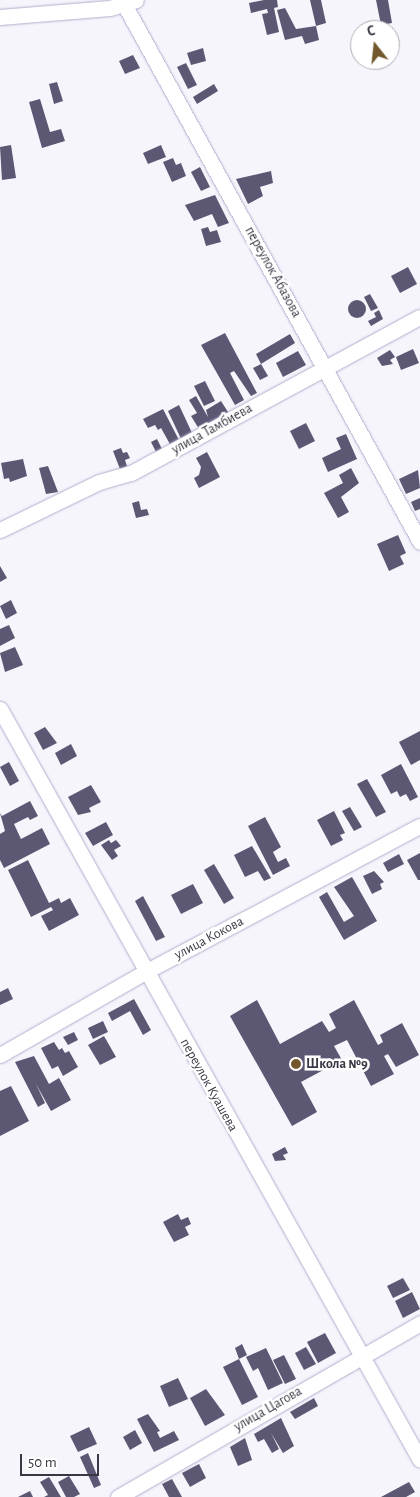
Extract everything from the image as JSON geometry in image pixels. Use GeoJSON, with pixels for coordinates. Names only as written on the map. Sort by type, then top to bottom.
{"type":"FeatureCollection","features":[{"type":"Feature","properties":{"kind":"street"},"geometry":{"type":"LineString","coordinates":[[0,16],[110,8],[130,2]]}},
{"type":"Feature","properties":{"kind":"street","name":"переулок Абазова"},"geometry":{"type":"LineString","coordinates":[[130,2],[420,542]]}},
{"type":"Feature","properties":{"kind":"street","name":"улица Тамбиева"},"geometry":{"type":"LineString","coordinates":[[0,530],[99,482],[131,473],[420,317]]}},
{"type":"Feature","properties":{"kind":"street","name":"переулок Куашева"},"geometry":{"type":"LineString","coordinates":[[0,709],[145,972],[420,1460]]}},
{"type":"Feature","properties":{"kind":"street","name":"улица Кокова"},"geometry":{"type":"LineString","coordinates":[[0,1055],[145,972],[420,826]]}},
{"type":"Feature","properties":{"kind":"street","name":"улица Цагова"},"geometry":{"type":"LineString","coordinates":[[118,1497],[362,1355],[420,1324]]}},
{"type":"Feature","properties":{"kind":"building"},"geometry":{"type":"Polygon","coordinates":[[[277,0],[278,7],[274,8],[279,32],[267,35],[262,14],[268,13],[267,9],[251,13],[249,3],[277,0]]]}},
{"type":"Feature","properties":{"kind":"building"},"geometry":{"type":"Polygon","coordinates":[[[310,0],[321,0],[326,23],[316,26],[310,0]]]}},
{"type":"Feature","properties":{"kind":"building"},"geometry":{"type":"Polygon","coordinates":[[[376,0],[388,0],[391,20],[380,20],[376,0]]]}},
{"type":"Feature","properties":{"kind":"building"},"geometry":{"type":"Polygon","coordinates":[[[285,8],[296,29],[316,26],[319,40],[305,44],[302,36],[285,40],[277,10],[285,8]]]}},
{"type":"Feature","properties":{"kind":"building"},"geometry":{"type":"Polygon","coordinates":[[[203,48],[206,61],[191,65],[187,53],[203,48]]]}},
{"type":"Feature","properties":{"kind":"building"},"geometry":{"type":"Polygon","coordinates":[[[133,55],[140,68],[125,74],[119,61],[133,55]]]}},
{"type":"Feature","properties":{"kind":"building"},"geometry":{"type":"Polygon","coordinates":[[[186,63],[197,85],[188,89],[177,67],[186,63]]]}},
{"type":"Feature","properties":{"kind":"building"},"geometry":{"type":"Polygon","coordinates":[[[57,82],[63,101],[54,104],[49,84],[57,82]]]}},
{"type":"Feature","properties":{"kind":"building"},"geometry":{"type":"Polygon","coordinates":[[[214,84],[218,91],[197,104],[193,97],[214,84]]]}},
{"type":"Feature","properties":{"kind":"building"},"geometry":{"type":"Polygon","coordinates":[[[40,99],[50,132],[61,129],[65,141],[42,148],[29,102],[40,99]]]}},
{"type":"Feature","properties":{"kind":"building"},"geometry":{"type":"Polygon","coordinates":[[[11,145],[16,178],[2,180],[0,147],[11,145]]]}},
{"type":"Feature","properties":{"kind":"building"},"geometry":{"type":"Polygon","coordinates":[[[161,145],[166,157],[148,164],[143,153],[161,145]]]}},
{"type":"Feature","properties":{"kind":"building"},"geometry":{"type":"Polygon","coordinates":[[[173,158],[176,165],[181,163],[186,176],[172,182],[163,162],[173,158]]]}},
{"type":"Feature","properties":{"kind":"building"},"geometry":{"type":"Polygon","coordinates":[[[200,167],[210,187],[201,191],[191,172],[200,167]]]}},
{"type":"Feature","properties":{"kind":"building"},"geometry":{"type":"Polygon","coordinates":[[[271,171],[273,183],[260,187],[263,196],[248,204],[236,179],[271,171]]]}},
{"type":"Feature","properties":{"kind":"building"},"geometry":{"type":"Polygon","coordinates":[[[215,195],[229,223],[218,227],[212,214],[194,221],[185,205],[215,195]]]}},
{"type":"Feature","properties":{"kind":"building"},"geometry":{"type":"Polygon","coordinates":[[[208,227],[210,232],[217,230],[221,242],[206,246],[201,229],[208,227]]]}},
{"type":"Feature","properties":{"kind":"building"},"geometry":{"type":"Polygon","coordinates":[[[408,267],[417,284],[400,293],[391,276],[408,267]]]}},
{"type":"Feature","properties":{"kind":"building"},"geometry":{"type":"Polygon","coordinates":[[[370,294],[378,308],[371,311],[364,297],[370,294]]]}},
{"type":"Feature","properties":{"kind":"building"},"geometry":{"type":"Polygon","coordinates":[[[357,300],[363,303],[366,309],[363,315],[357,318],[351,315],[348,309],[351,303],[357,300]]]}},
{"type":"Feature","properties":{"kind":"building"},"geometry":{"type":"Polygon","coordinates":[[[379,310],[383,319],[371,326],[368,321],[376,317],[374,313],[379,310]]]}},
{"type":"Feature","properties":{"kind":"building"},"geometry":{"type":"Polygon","coordinates":[[[225,333],[257,393],[251,396],[234,371],[230,373],[244,400],[235,405],[201,345],[225,333]]]}},
{"type":"Feature","properties":{"kind":"building"},"geometry":{"type":"Polygon","coordinates":[[[290,334],[295,343],[261,364],[256,354],[290,334]]]}},
{"type":"Feature","properties":{"kind":"building"},"geometry":{"type":"Polygon","coordinates":[[[413,349],[419,363],[401,370],[396,357],[413,349]]]}},
{"type":"Feature","properties":{"kind":"building"},"geometry":{"type":"Polygon","coordinates":[[[390,350],[395,357],[390,360],[393,364],[382,366],[377,358],[390,350]]]}},
{"type":"Feature","properties":{"kind":"building"},"geometry":{"type":"Polygon","coordinates":[[[298,351],[306,365],[283,377],[276,363],[298,351]]]}},
{"type":"Feature","properties":{"kind":"building"},"geometry":{"type":"Polygon","coordinates":[[[261,364],[268,376],[260,380],[253,368],[261,364]]]}},
{"type":"Feature","properties":{"kind":"building"},"geometry":{"type":"Polygon","coordinates":[[[205,381],[215,401],[204,406],[194,386],[205,381]]]}},
{"type":"Feature","properties":{"kind":"building"},"geometry":{"type":"Polygon","coordinates":[[[196,396],[208,417],[206,410],[221,401],[228,412],[199,429],[191,416],[197,413],[189,400],[196,396]]]}},
{"type":"Feature","properties":{"kind":"building"},"geometry":{"type":"Polygon","coordinates":[[[179,405],[193,435],[182,441],[168,411],[179,405]]]}},
{"type":"Feature","properties":{"kind":"building"},"geometry":{"type":"Polygon","coordinates":[[[163,409],[180,442],[171,446],[161,428],[158,430],[155,425],[148,428],[143,419],[163,409]]]}},
{"type":"Feature","properties":{"kind":"building"},"geometry":{"type":"Polygon","coordinates":[[[306,423],[315,441],[299,449],[290,431],[306,423]]]}},
{"type":"Feature","properties":{"kind":"building"},"geometry":{"type":"Polygon","coordinates":[[[346,434],[357,459],[328,472],[322,458],[341,449],[336,438],[346,434]]]}},
{"type":"Feature","properties":{"kind":"building"},"geometry":{"type":"Polygon","coordinates":[[[157,439],[163,451],[157,454],[151,442],[157,439]]]}},
{"type":"Feature","properties":{"kind":"building"},"geometry":{"type":"Polygon","coordinates":[[[121,448],[123,453],[127,452],[130,458],[125,460],[127,466],[120,469],[113,451],[121,448]]]}},
{"type":"Feature","properties":{"kind":"building"},"geometry":{"type":"Polygon","coordinates":[[[207,452],[220,477],[199,488],[194,478],[199,475],[201,467],[196,458],[207,452]]]}},
{"type":"Feature","properties":{"kind":"building"},"geometry":{"type":"Polygon","coordinates":[[[23,459],[27,476],[10,482],[9,478],[4,479],[1,463],[23,459]]]}},
{"type":"Feature","properties":{"kind":"building"},"geometry":{"type":"Polygon","coordinates":[[[48,466],[58,492],[46,494],[39,468],[48,466]]]}},
{"type":"Feature","properties":{"kind":"building"},"geometry":{"type":"Polygon","coordinates":[[[351,468],[359,483],[341,497],[349,512],[338,518],[324,493],[343,483],[339,475],[351,468]]]}},
{"type":"Feature","properties":{"kind":"building"},"geometry":{"type":"Polygon","coordinates":[[[418,470],[420,488],[406,494],[399,479],[418,470]]]}},
{"type":"Feature","properties":{"kind":"building"},"geometry":{"type":"Polygon","coordinates":[[[420,498],[420,509],[415,511],[411,502],[420,498]]]}},
{"type":"Feature","properties":{"kind":"building"},"geometry":{"type":"Polygon","coordinates":[[[139,501],[141,510],[147,509],[149,515],[136,518],[132,503],[139,501]]]}},
{"type":"Feature","properties":{"kind":"building"},"geometry":{"type":"Polygon","coordinates":[[[398,535],[406,553],[400,556],[404,564],[389,571],[377,544],[398,535]]]}},
{"type":"Feature","properties":{"kind":"building"},"geometry":{"type":"Polygon","coordinates":[[[0,566],[7,578],[0,582],[0,566]]]}},
{"type":"Feature","properties":{"kind":"building"},"geometry":{"type":"Polygon","coordinates":[[[11,600],[17,613],[6,619],[0,606],[11,600]]]}},
{"type":"Feature","properties":{"kind":"building"},"geometry":{"type":"Polygon","coordinates":[[[9,625],[15,638],[0,646],[0,629],[9,625]]]}},
{"type":"Feature","properties":{"kind":"building"},"geometry":{"type":"Polygon","coordinates":[[[15,647],[23,665],[5,672],[0,653],[15,647]]]}},
{"type":"Feature","properties":{"kind":"building"},"geometry":{"type":"Polygon","coordinates":[[[45,727],[57,743],[43,750],[34,733],[45,727]]]}},
{"type":"Feature","properties":{"kind":"building"},"geometry":{"type":"Polygon","coordinates":[[[420,731],[420,760],[411,765],[399,742],[420,731]]]}},
{"type":"Feature","properties":{"kind":"building"},"geometry":{"type":"Polygon","coordinates":[[[71,744],[77,756],[61,765],[55,753],[71,744]]]}},
{"type":"Feature","properties":{"kind":"building"},"geometry":{"type":"Polygon","coordinates":[[[9,762],[19,781],[10,786],[0,767],[9,762]]]}},
{"type":"Feature","properties":{"kind":"building"},"geometry":{"type":"Polygon","coordinates":[[[401,764],[418,797],[410,801],[406,794],[400,797],[397,791],[391,794],[381,775],[401,764]]]}},
{"type":"Feature","properties":{"kind":"building"},"geometry":{"type":"Polygon","coordinates":[[[367,779],[386,812],[376,817],[357,784],[367,779]]]}},
{"type":"Feature","properties":{"kind":"building"},"geometry":{"type":"Polygon","coordinates":[[[91,785],[101,802],[89,808],[91,812],[78,815],[68,797],[91,785]]]}},
{"type":"Feature","properties":{"kind":"building"},"geometry":{"type":"Polygon","coordinates":[[[30,801],[38,816],[30,820],[28,817],[14,824],[21,839],[42,828],[50,844],[4,868],[0,860],[0,834],[5,831],[0,813],[2,816],[30,801]]]}},
{"type":"Feature","properties":{"kind":"building"},"geometry":{"type":"Polygon","coordinates":[[[350,807],[362,827],[354,831],[342,811],[350,807]]]}},
{"type":"Feature","properties":{"kind":"building"},"geometry":{"type":"Polygon","coordinates":[[[334,811],[345,833],[340,835],[343,840],[331,846],[317,820],[334,811]]]}},
{"type":"Feature","properties":{"kind":"building"},"geometry":{"type":"Polygon","coordinates":[[[265,817],[281,847],[273,852],[278,862],[286,858],[290,866],[273,875],[248,826],[265,817]]]}},
{"type":"Feature","properties":{"kind":"building"},"geometry":{"type":"Polygon","coordinates":[[[106,822],[113,835],[93,846],[85,833],[106,822]]]}},
{"type":"Feature","properties":{"kind":"building"},"geometry":{"type":"Polygon","coordinates":[[[109,840],[111,843],[116,840],[121,846],[114,850],[118,856],[112,860],[101,845],[109,840]]]}},
{"type":"Feature","properties":{"kind":"building"},"geometry":{"type":"Polygon","coordinates":[[[252,846],[271,878],[264,881],[258,871],[245,877],[234,855],[252,846]]]}},
{"type":"Feature","properties":{"kind":"building"},"geometry":{"type":"Polygon","coordinates":[[[420,853],[420,880],[418,880],[407,860],[420,853]]]}},
{"type":"Feature","properties":{"kind":"building"},"geometry":{"type":"Polygon","coordinates":[[[399,854],[404,864],[388,872],[383,863],[399,854]]]}},
{"type":"Feature","properties":{"kind":"building"},"geometry":{"type":"Polygon","coordinates":[[[28,860],[49,903],[59,898],[61,903],[70,898],[79,915],[49,931],[41,916],[53,910],[51,907],[31,917],[8,870],[28,860]]]}},
{"type":"Feature","properties":{"kind":"building"},"geometry":{"type":"Polygon","coordinates":[[[214,864],[234,898],[224,904],[204,870],[214,864]]]}},
{"type":"Feature","properties":{"kind":"building"},"geometry":{"type":"Polygon","coordinates":[[[374,871],[384,882],[380,884],[382,889],[372,894],[363,876],[374,871]]]}},
{"type":"Feature","properties":{"kind":"building"},"geometry":{"type":"Polygon","coordinates":[[[352,877],[377,921],[344,940],[319,897],[327,892],[344,922],[354,916],[334,887],[352,877]]]}},
{"type":"Feature","properties":{"kind":"building"},"geometry":{"type":"Polygon","coordinates":[[[193,884],[203,903],[181,914],[171,895],[193,884]]]}},
{"type":"Feature","properties":{"kind":"building"},"geometry":{"type":"Polygon","coordinates":[[[143,896],[165,937],[156,941],[135,901],[143,896]]]}},
{"type":"Feature","properties":{"kind":"building"},"geometry":{"type":"Polygon","coordinates":[[[8,988],[13,999],[0,1005],[0,992],[8,988]]]}},
{"type":"Feature","properties":{"kind":"building"},"geometry":{"type":"Polygon","coordinates":[[[134,999],[151,1030],[143,1035],[130,1011],[112,1021],[108,1013],[134,999]]]}},
{"type":"Feature","properties":{"kind":"building","name":"Школа №9"},"geometry":{"type":"Polygon","coordinates":[[[257,1000],[280,1044],[322,1021],[329,1032],[336,1028],[329,1014],[354,1000],[378,1045],[383,1042],[380,1035],[402,1023],[419,1055],[396,1067],[388,1054],[384,1056],[394,1074],[371,1086],[347,1040],[334,1046],[342,1060],[301,1082],[317,1112],[292,1126],[230,1016],[257,1000]]]}},
{"type":"Feature","properties":{"kind":"building"},"geometry":{"type":"Polygon","coordinates":[[[103,1021],[108,1032],[93,1039],[88,1028],[103,1021]]]}},
{"type":"Feature","properties":{"kind":"building"},"geometry":{"type":"Polygon","coordinates":[[[74,1032],[78,1040],[68,1045],[63,1037],[74,1032]]]}},
{"type":"Feature","properties":{"kind":"building"},"geometry":{"type":"Polygon","coordinates":[[[104,1036],[116,1057],[100,1065],[88,1045],[104,1036]]]}},
{"type":"Feature","properties":{"kind":"building"},"geometry":{"type":"Polygon","coordinates":[[[54,1042],[59,1050],[62,1048],[65,1053],[69,1051],[78,1067],[63,1076],[58,1066],[52,1069],[41,1048],[54,1042]]]}},
{"type":"Feature","properties":{"kind":"building"},"geometry":{"type":"Polygon","coordinates":[[[34,1056],[49,1084],[59,1078],[71,1100],[51,1111],[36,1084],[45,1103],[38,1107],[15,1062],[34,1056]]]}},
{"type":"Feature","properties":{"kind":"building"},"geometry":{"type":"Polygon","coordinates":[[[11,1086],[29,1121],[0,1136],[0,1091],[11,1086]]]}},
{"type":"Feature","properties":{"kind":"building"},"geometry":{"type":"Polygon","coordinates":[[[285,1147],[288,1153],[283,1155],[286,1160],[275,1161],[272,1154],[285,1147]]]}},
{"type":"Feature","properties":{"kind":"building"},"geometry":{"type":"Polygon","coordinates":[[[178,1214],[181,1220],[188,1217],[191,1224],[185,1227],[189,1235],[174,1242],[163,1222],[178,1214]]]}},
{"type":"Feature","properties":{"kind":"building"},"geometry":{"type":"Polygon","coordinates":[[[403,1278],[410,1290],[393,1298],[387,1286],[403,1278]]]}},
{"type":"Feature","properties":{"kind":"building"},"geometry":{"type":"Polygon","coordinates":[[[412,1292],[420,1309],[403,1318],[395,1301],[412,1292]]]}},
{"type":"Feature","properties":{"kind":"building"},"geometry":{"type":"Polygon","coordinates":[[[325,1333],[336,1353],[318,1363],[307,1342],[325,1333]]]}},
{"type":"Feature","properties":{"kind":"building"},"geometry":{"type":"Polygon","coordinates":[[[242,1344],[247,1355],[239,1359],[235,1348],[242,1344]]]}},
{"type":"Feature","properties":{"kind":"building"},"geometry":{"type":"Polygon","coordinates":[[[306,1347],[316,1364],[304,1370],[295,1353],[306,1347]]]}},
{"type":"Feature","properties":{"kind":"building"},"geometry":{"type":"Polygon","coordinates":[[[266,1348],[283,1383],[268,1390],[258,1368],[253,1371],[246,1357],[266,1348]]]}},
{"type":"Feature","properties":{"kind":"building"},"geometry":{"type":"Polygon","coordinates":[[[284,1355],[296,1379],[285,1384],[273,1360],[284,1355]]]}},
{"type":"Feature","properties":{"kind":"building"},"geometry":{"type":"Polygon","coordinates":[[[239,1359],[258,1397],[242,1405],[223,1367],[239,1359]]]}},
{"type":"Feature","properties":{"kind":"building"},"geometry":{"type":"Polygon","coordinates":[[[178,1378],[188,1399],[169,1407],[160,1386],[178,1378]]]}},
{"type":"Feature","properties":{"kind":"building"},"geometry":{"type":"Polygon","coordinates":[[[206,1389],[225,1415],[205,1426],[190,1398],[206,1389]]]}},
{"type":"Feature","properties":{"kind":"building"},"geometry":{"type":"Polygon","coordinates":[[[314,1398],[318,1406],[295,1419],[290,1412],[314,1398]]]}},
{"type":"Feature","properties":{"kind":"building"},"geometry":{"type":"Polygon","coordinates":[[[148,1414],[160,1431],[157,1432],[160,1438],[174,1431],[179,1440],[154,1452],[137,1419],[148,1414]]]}},
{"type":"Feature","properties":{"kind":"building"},"geometry":{"type":"Polygon","coordinates":[[[281,1418],[294,1446],[283,1453],[271,1433],[279,1449],[272,1453],[264,1439],[258,1442],[254,1434],[281,1418]]]}},
{"type":"Feature","properties":{"kind":"building"},"geometry":{"type":"Polygon","coordinates":[[[89,1427],[97,1444],[78,1452],[70,1436],[89,1427]]]}},
{"type":"Feature","properties":{"kind":"building"},"geometry":{"type":"Polygon","coordinates":[[[135,1430],[142,1443],[130,1450],[123,1437],[135,1430]]]}},
{"type":"Feature","properties":{"kind":"building"},"geometry":{"type":"Polygon","coordinates":[[[245,1438],[252,1460],[238,1466],[230,1447],[245,1438]]]}},
{"type":"Feature","properties":{"kind":"building"},"geometry":{"type":"Polygon","coordinates":[[[88,1453],[101,1485],[94,1488],[80,1457],[88,1453]]]}},
{"type":"Feature","properties":{"kind":"building"},"geometry":{"type":"Polygon","coordinates":[[[199,1464],[206,1478],[190,1487],[182,1473],[199,1464]]]}},
{"type":"Feature","properties":{"kind":"building"},"geometry":{"type":"Polygon","coordinates":[[[69,1476],[80,1494],[74,1497],[66,1497],[58,1482],[69,1476]]]}},
{"type":"Feature","properties":{"kind":"building"},"geometry":{"type":"Polygon","coordinates":[[[49,1477],[61,1497],[44,1497],[48,1495],[40,1482],[49,1477]]]}},
{"type":"Feature","properties":{"kind":"building"},"geometry":{"type":"Polygon","coordinates":[[[172,1479],[182,1497],[169,1497],[162,1484],[172,1479]]]}},
{"type":"Feature","properties":{"kind":"building"},"geometry":{"type":"Polygon","coordinates":[[[409,1482],[415,1492],[406,1497],[381,1497],[409,1482]]]}},
{"type":"Feature","properties":{"kind":"building"},"geometry":{"type":"Polygon","coordinates":[[[30,1491],[33,1497],[18,1497],[30,1491]]]}},
{"type":"Feature","properties":{"kind":"place","name":"Школа №9"},"geometry":{"type":"Point","coordinates":[296,1064]}}]}
